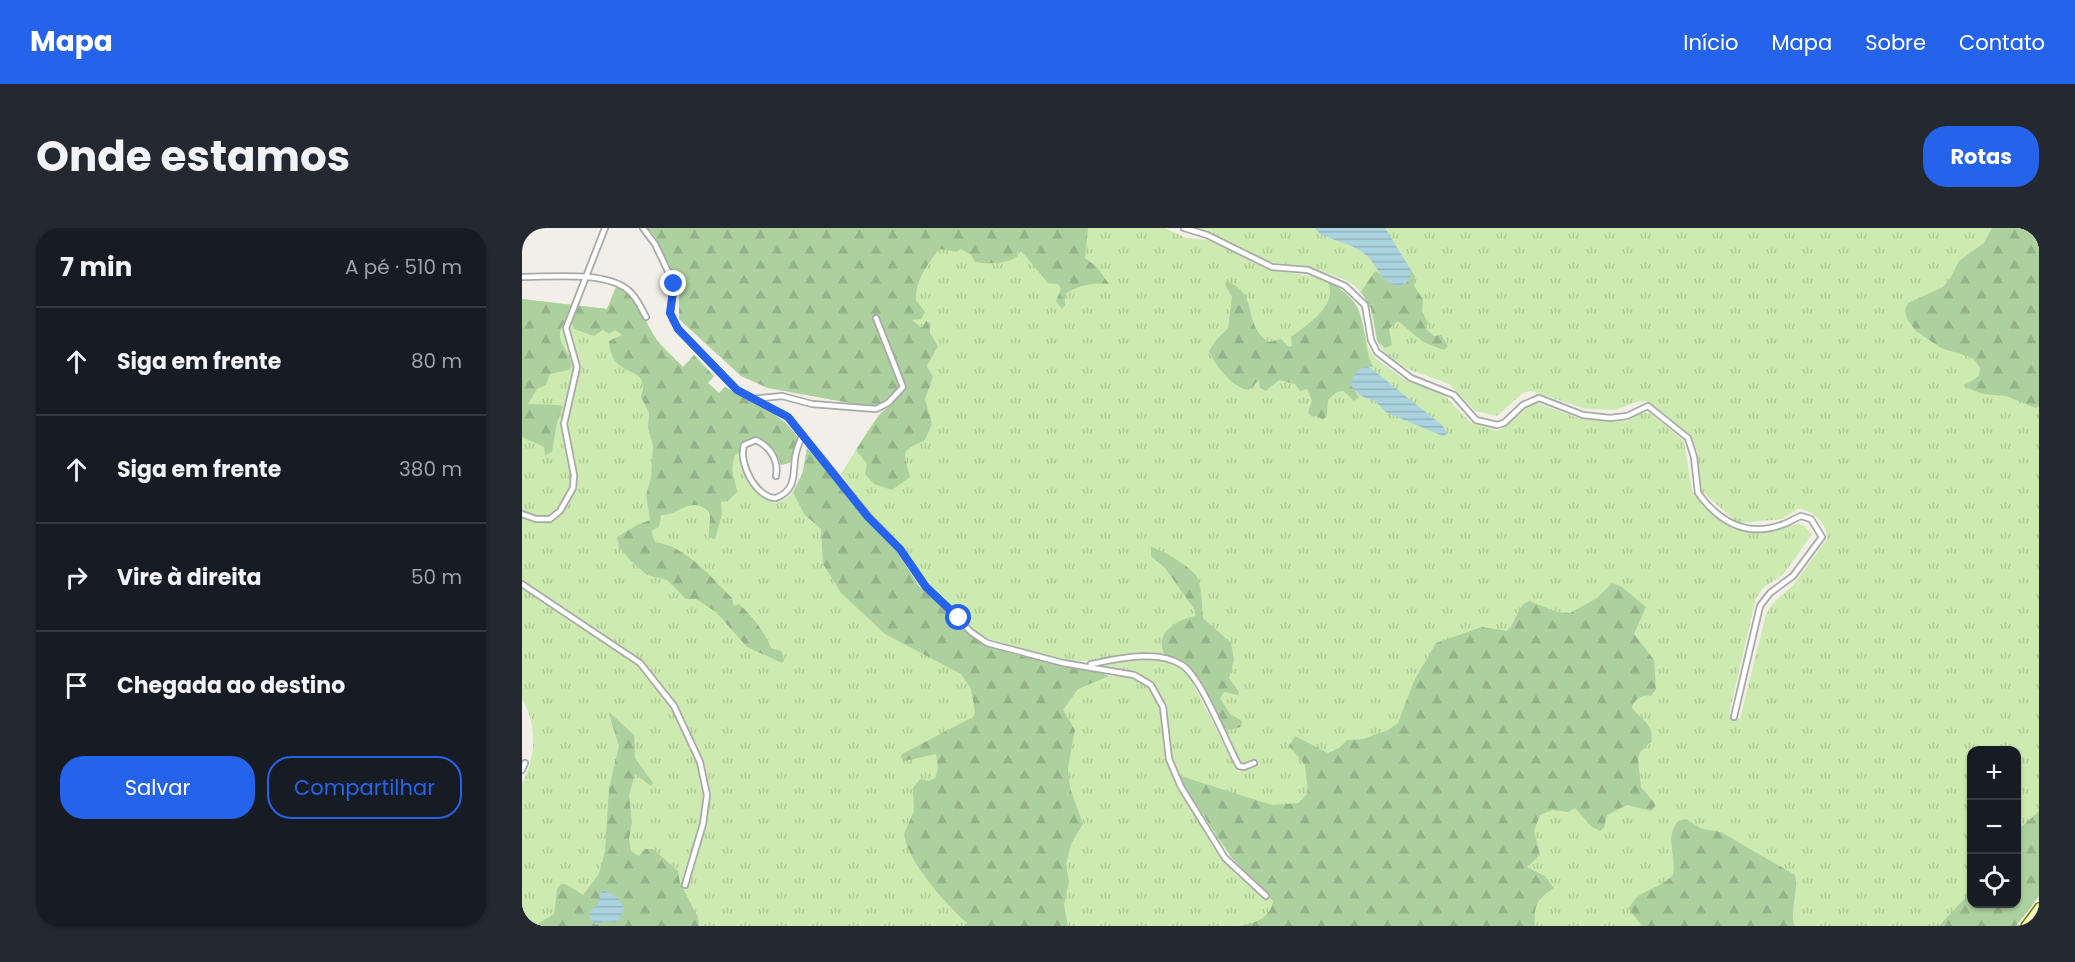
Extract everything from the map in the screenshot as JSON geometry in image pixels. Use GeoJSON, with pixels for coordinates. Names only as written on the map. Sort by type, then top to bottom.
{"type":"FeatureCollection","features":[{"type":"Feature","properties":{"kind":"street"},"geometry":{"type":"LineString","coordinates":[[522,514],[536,519],[550,519],[560,511],[573,488],[574,476],[564,424],[577,367],[572,358],[566,328],[605,228]]}},
{"type":"Feature","properties":{"kind":"street"},"geometry":{"type":"LineString","coordinates":[[643,228],[655,244],[674,284],[670,313],[681,332],[737,390],[783,414],[868,517],[900,549],[926,587],[981,640],[1063,663],[1087,665],[1141,657],[1180,664],[1194,678],[1239,766],[1244,767],[1254,763]]}},
{"type":"Feature","properties":{"kind":"street"},"geometry":{"type":"LineString","coordinates":[[1184,228],[1207,235],[1272,267],[1315,272],[1348,287],[1365,305],[1371,340],[1377,352],[1411,378],[1447,390],[1476,420],[1497,425],[1504,423],[1523,405],[1539,398],[1582,415],[1610,418],[1627,416],[1648,406],[1688,438],[1694,457],[1698,493],[1732,525],[1745,529],[1781,525],[1800,516],[1811,519],[1822,537],[1793,576],[1770,593],[1760,606],[1734,717]]}},
{"type":"Feature","properties":{"kind":"street"},"geometry":{"type":"LineString","coordinates":[[522,277],[586,277],[624,287],[634,296],[646,318]]}},
{"type":"Feature","properties":{"kind":"street"},"geometry":{"type":"LineString","coordinates":[[752,399],[782,396],[812,404],[872,409],[888,404],[903,387],[876,318]]}},
{"type":"Feature","properties":{"kind":"street"},"geometry":{"type":"LineString","coordinates":[[776,476],[774,456],[765,445],[756,440],[744,445],[743,454],[752,479],[764,495],[776,498],[788,491],[793,483],[795,457],[802,435]]}},
{"type":"Feature","properties":{"kind":"street"},"geometry":{"type":"LineString","coordinates":[[522,584],[640,663],[674,706],[700,762],[707,795],[703,824],[685,885]]}},
{"type":"Feature","properties":{"kind":"street"},"geometry":{"type":"LineString","coordinates":[[1087,665],[1109,673],[1140,677],[1155,690],[1163,707],[1169,759],[1180,787],[1225,858],[1266,896]]}},
{"type":"Feature","properties":{"kind":"street"},"geometry":{"type":"LineString","coordinates":[[522,770],[525,763]]}},
{"type":"Feature","properties":{"kind":"street"},"geometry":{"type":"LineString","coordinates":[[2025,926],[2039,907]]}},
{"type":"Feature","properties":{"kind":"green space"},"geometry":{"type":"Polygon","coordinates":[[[647,228],[1165,228],[1186,238],[1209,240],[1270,270],[1312,276],[1339,288],[1358,307],[1369,349],[1375,358],[1405,380],[1443,394],[1470,422],[1498,431],[1529,406],[1537,403],[1578,418],[1609,422],[1627,421],[1641,413],[1650,413],[1684,441],[1692,491],[1732,528],[1746,532],[1763,531],[1799,524],[1812,534],[1783,575],[1764,587],[1756,598],[1729,714],[1740,719],[1766,614],[1774,602],[1793,585],[1827,539],[1825,528],[1814,515],[1798,509],[1782,519],[1738,523],[1701,491],[1697,451],[1691,436],[1646,401],[1636,402],[1615,410],[1586,409],[1531,391],[1523,393],[1497,416],[1475,411],[1449,384],[1405,368],[1384,352],[1377,341],[1369,302],[1355,286],[1346,280],[1308,266],[1267,262],[1198,228],[2039,228],[2039,896],[2016,926],[522,926],[522,784],[530,763],[533,730],[522,699],[522,299],[607,309],[616,287],[636,304],[657,340],[683,367],[694,355],[714,376],[708,383],[719,393],[725,387],[765,409],[784,421],[798,438],[792,462],[781,465],[774,450],[762,440],[752,437],[744,443],[741,452],[746,472],[759,492],[767,499],[775,503],[790,495],[802,473],[807,448],[896,550],[919,586],[974,638],[990,647],[1017,655],[1065,666],[1088,668],[1109,676],[1128,677],[1147,686],[1159,704],[1168,765],[1183,795],[1229,867],[1266,900],[1270,895],[1241,867],[1214,835],[1181,783],[1170,754],[1166,710],[1158,691],[1151,682],[1138,674],[1096,665],[1146,659],[1170,663],[1180,668],[1189,676],[1238,772],[1256,764],[1254,761],[1243,766],[1191,668],[1168,655],[1154,653],[1084,661],[1059,659],[985,638],[977,633],[929,586],[900,543],[869,512],[841,474],[872,424],[891,404],[888,400],[872,407],[768,388],[741,376],[679,319],[679,289],[654,235],[647,228]]]}},
{"type":"Feature","properties":{"kind":"green space"},"geometry":{"type":"Polygon","coordinates":[[[647,228],[1088,228],[1085,258],[1097,267],[1109,284],[1097,283],[1070,291],[1065,294],[1065,305],[1062,309],[1056,301],[1061,289],[1058,284],[1048,283],[1022,252],[1017,251],[1018,256],[1008,261],[986,263],[975,262],[971,255],[961,249],[957,252],[939,249],[923,273],[916,292],[916,300],[925,312],[921,319],[912,320],[922,328],[926,321],[930,323],[930,333],[938,346],[927,366],[933,377],[925,399],[932,424],[925,440],[907,450],[905,457],[910,477],[892,490],[874,484],[865,474],[867,464],[856,450],[879,415],[891,404],[888,400],[872,407],[768,388],[741,376],[679,319],[679,289],[654,235],[647,228]]]}},
{"type":"Feature","properties":{"kind":"green space"},"geometry":{"type":"Polygon","coordinates":[[[1992,228],[2039,228],[2039,406],[2036,408],[2006,396],[1983,394],[1963,386],[1979,376],[1980,368],[1973,358],[1941,348],[1916,331],[1907,319],[1905,310],[1908,303],[1943,287],[1959,261],[1984,243],[1992,228]]]}},
{"type":"Feature","properties":{"kind":"green space"},"geometry":{"type":"Polygon","coordinates":[[[1411,270],[1415,276],[1414,286],[1423,299],[1422,311],[1428,323],[1425,328],[1434,336],[1441,335],[1448,346],[1444,350],[1423,342],[1398,321],[1389,329],[1392,345],[1385,348],[1377,341],[1372,310],[1361,292],[1375,271],[1392,284],[1401,285],[1406,283],[1411,270]]]}},
{"type":"Feature","properties":{"kind":"green space"},"geometry":{"type":"Polygon","coordinates":[[[1226,281],[1244,294],[1260,334],[1269,342],[1281,339],[1289,347],[1292,346],[1291,337],[1320,314],[1325,307],[1330,291],[1328,282],[1349,296],[1362,320],[1368,354],[1373,367],[1369,366],[1355,391],[1359,397],[1354,401],[1343,391],[1337,392],[1328,400],[1327,415],[1323,420],[1317,416],[1312,417],[1308,413],[1312,401],[1307,389],[1300,391],[1295,384],[1279,380],[1266,391],[1260,388],[1259,380],[1249,390],[1230,380],[1215,363],[1209,351],[1228,328],[1232,297],[1225,285],[1226,281]]]}},
{"type":"Feature","properties":{"kind":"green space"},"geometry":{"type":"Polygon","coordinates":[[[616,287],[636,302],[656,339],[683,367],[694,355],[714,376],[708,383],[719,393],[725,387],[765,409],[784,421],[798,438],[792,462],[781,465],[775,451],[765,442],[755,437],[745,442],[733,461],[732,470],[737,492],[728,501],[721,502],[722,515],[715,539],[709,534],[709,512],[696,505],[661,515],[659,527],[651,531],[655,542],[677,549],[687,556],[707,572],[732,598],[734,606],[739,604],[744,609],[762,630],[771,648],[781,651],[784,660],[782,663],[747,647],[716,612],[696,599],[686,599],[667,580],[647,575],[619,547],[617,537],[650,520],[646,495],[651,478],[653,446],[648,428],[649,413],[641,397],[643,386],[641,379],[623,368],[611,354],[609,341],[622,335],[615,330],[609,334],[603,330],[594,336],[574,329],[571,320],[564,323],[560,335],[572,367],[550,374],[546,385],[537,389],[528,404],[563,407],[557,422],[552,452],[545,455],[544,447],[522,437],[522,299],[607,309],[616,287]]]}},
{"type":"Feature","properties":{"kind":"green space"},"geometry":{"type":"Polygon","coordinates":[[[807,448],[896,550],[919,586],[974,638],[990,647],[1017,655],[1065,666],[1088,668],[1109,676],[1078,689],[1063,710],[1075,730],[1068,768],[1070,788],[1083,824],[1071,844],[1066,864],[1069,882],[1064,905],[1068,926],[965,926],[967,923],[920,870],[904,834],[914,811],[913,788],[920,779],[929,781],[935,778],[938,769],[936,754],[904,761],[901,757],[902,754],[973,717],[975,712],[971,689],[961,674],[885,634],[841,593],[823,564],[821,529],[804,514],[793,492],[803,472],[807,448]]]}},
{"type":"Feature","properties":{"kind":"green space"},"geometry":{"type":"Polygon","coordinates":[[[1151,547],[1177,560],[1196,575],[1200,588],[1203,618],[1231,643],[1234,660],[1229,678],[1239,692],[1238,695],[1224,692],[1220,698],[1230,714],[1242,721],[1241,727],[1230,730],[1222,727],[1194,672],[1176,658],[1165,655],[1162,647],[1164,634],[1174,625],[1195,616],[1195,610],[1165,568],[1151,556],[1151,547]]]}},
{"type":"Feature","properties":{"kind":"green space"},"geometry":{"type":"Polygon","coordinates":[[[1612,583],[1622,587],[1646,607],[1634,634],[1654,660],[1656,689],[1651,696],[1637,700],[1632,708],[1651,731],[1651,742],[1640,752],[1638,759],[1641,787],[1656,805],[1651,811],[1627,805],[1607,815],[1604,828],[1600,831],[1592,827],[1575,808],[1568,812],[1552,810],[1540,815],[1534,831],[1540,855],[1527,867],[1545,876],[1554,888],[1544,895],[1536,907],[1535,926],[1239,926],[1261,919],[1269,912],[1273,901],[1231,857],[1177,775],[1272,805],[1298,803],[1308,793],[1305,765],[1289,746],[1295,736],[1328,753],[1339,748],[1347,740],[1363,739],[1388,730],[1398,723],[1414,681],[1436,643],[1482,627],[1507,631],[1521,607],[1529,601],[1557,612],[1570,613],[1597,598],[1612,583]]]}},
{"type":"Feature","properties":{"kind":"green space"},"geometry":{"type":"Polygon","coordinates":[[[608,711],[634,735],[635,758],[653,783],[651,786],[635,774],[629,795],[632,822],[629,839],[631,851],[639,856],[645,849],[653,849],[678,871],[680,883],[698,917],[699,926],[534,926],[554,914],[557,889],[561,884],[566,884],[583,895],[599,874],[605,851],[609,788],[619,746],[608,711]]]}},
{"type":"Feature","properties":{"kind":"green space"},"geometry":{"type":"Polygon","coordinates":[[[2039,811],[2039,896],[2016,926],[1939,926],[1965,898],[1967,892],[1967,908],[2021,908],[2021,827],[2039,811]]]}},
{"type":"Feature","properties":{"kind":"green space"},"geometry":{"type":"Polygon","coordinates":[[[1686,819],[1702,829],[1721,832],[1795,875],[1794,926],[1642,926],[1629,909],[1637,897],[1673,875],[1672,834],[1678,821],[1686,819]]]}},
{"type":"Feature","properties":{"kind":"water"},"geometry":{"type":"Polygon","coordinates":[[[1315,228],[1385,228],[1411,270],[1409,280],[1400,286],[1389,283],[1364,254],[1321,235],[1315,228]]]}},
{"type":"Feature","properties":{"kind":"water"},"geometry":{"type":"Polygon","coordinates":[[[1368,366],[1443,426],[1447,434],[1443,436],[1387,413],[1376,402],[1361,396],[1351,386],[1351,382],[1359,370],[1368,366]]]}},
{"type":"Feature","properties":{"kind":"water"},"geometry":{"type":"Polygon","coordinates":[[[602,890],[618,899],[623,912],[616,922],[604,921],[596,925],[590,919],[590,912],[597,905],[602,890]]]}},
{"type":"Feature","properties":{"kind":"route"},"geometry":{"type":"LineString","coordinates":[[674,284],[670,313],[678,329],[737,390],[788,417],[868,517],[906,556],[926,587],[959,618]]}}]}
